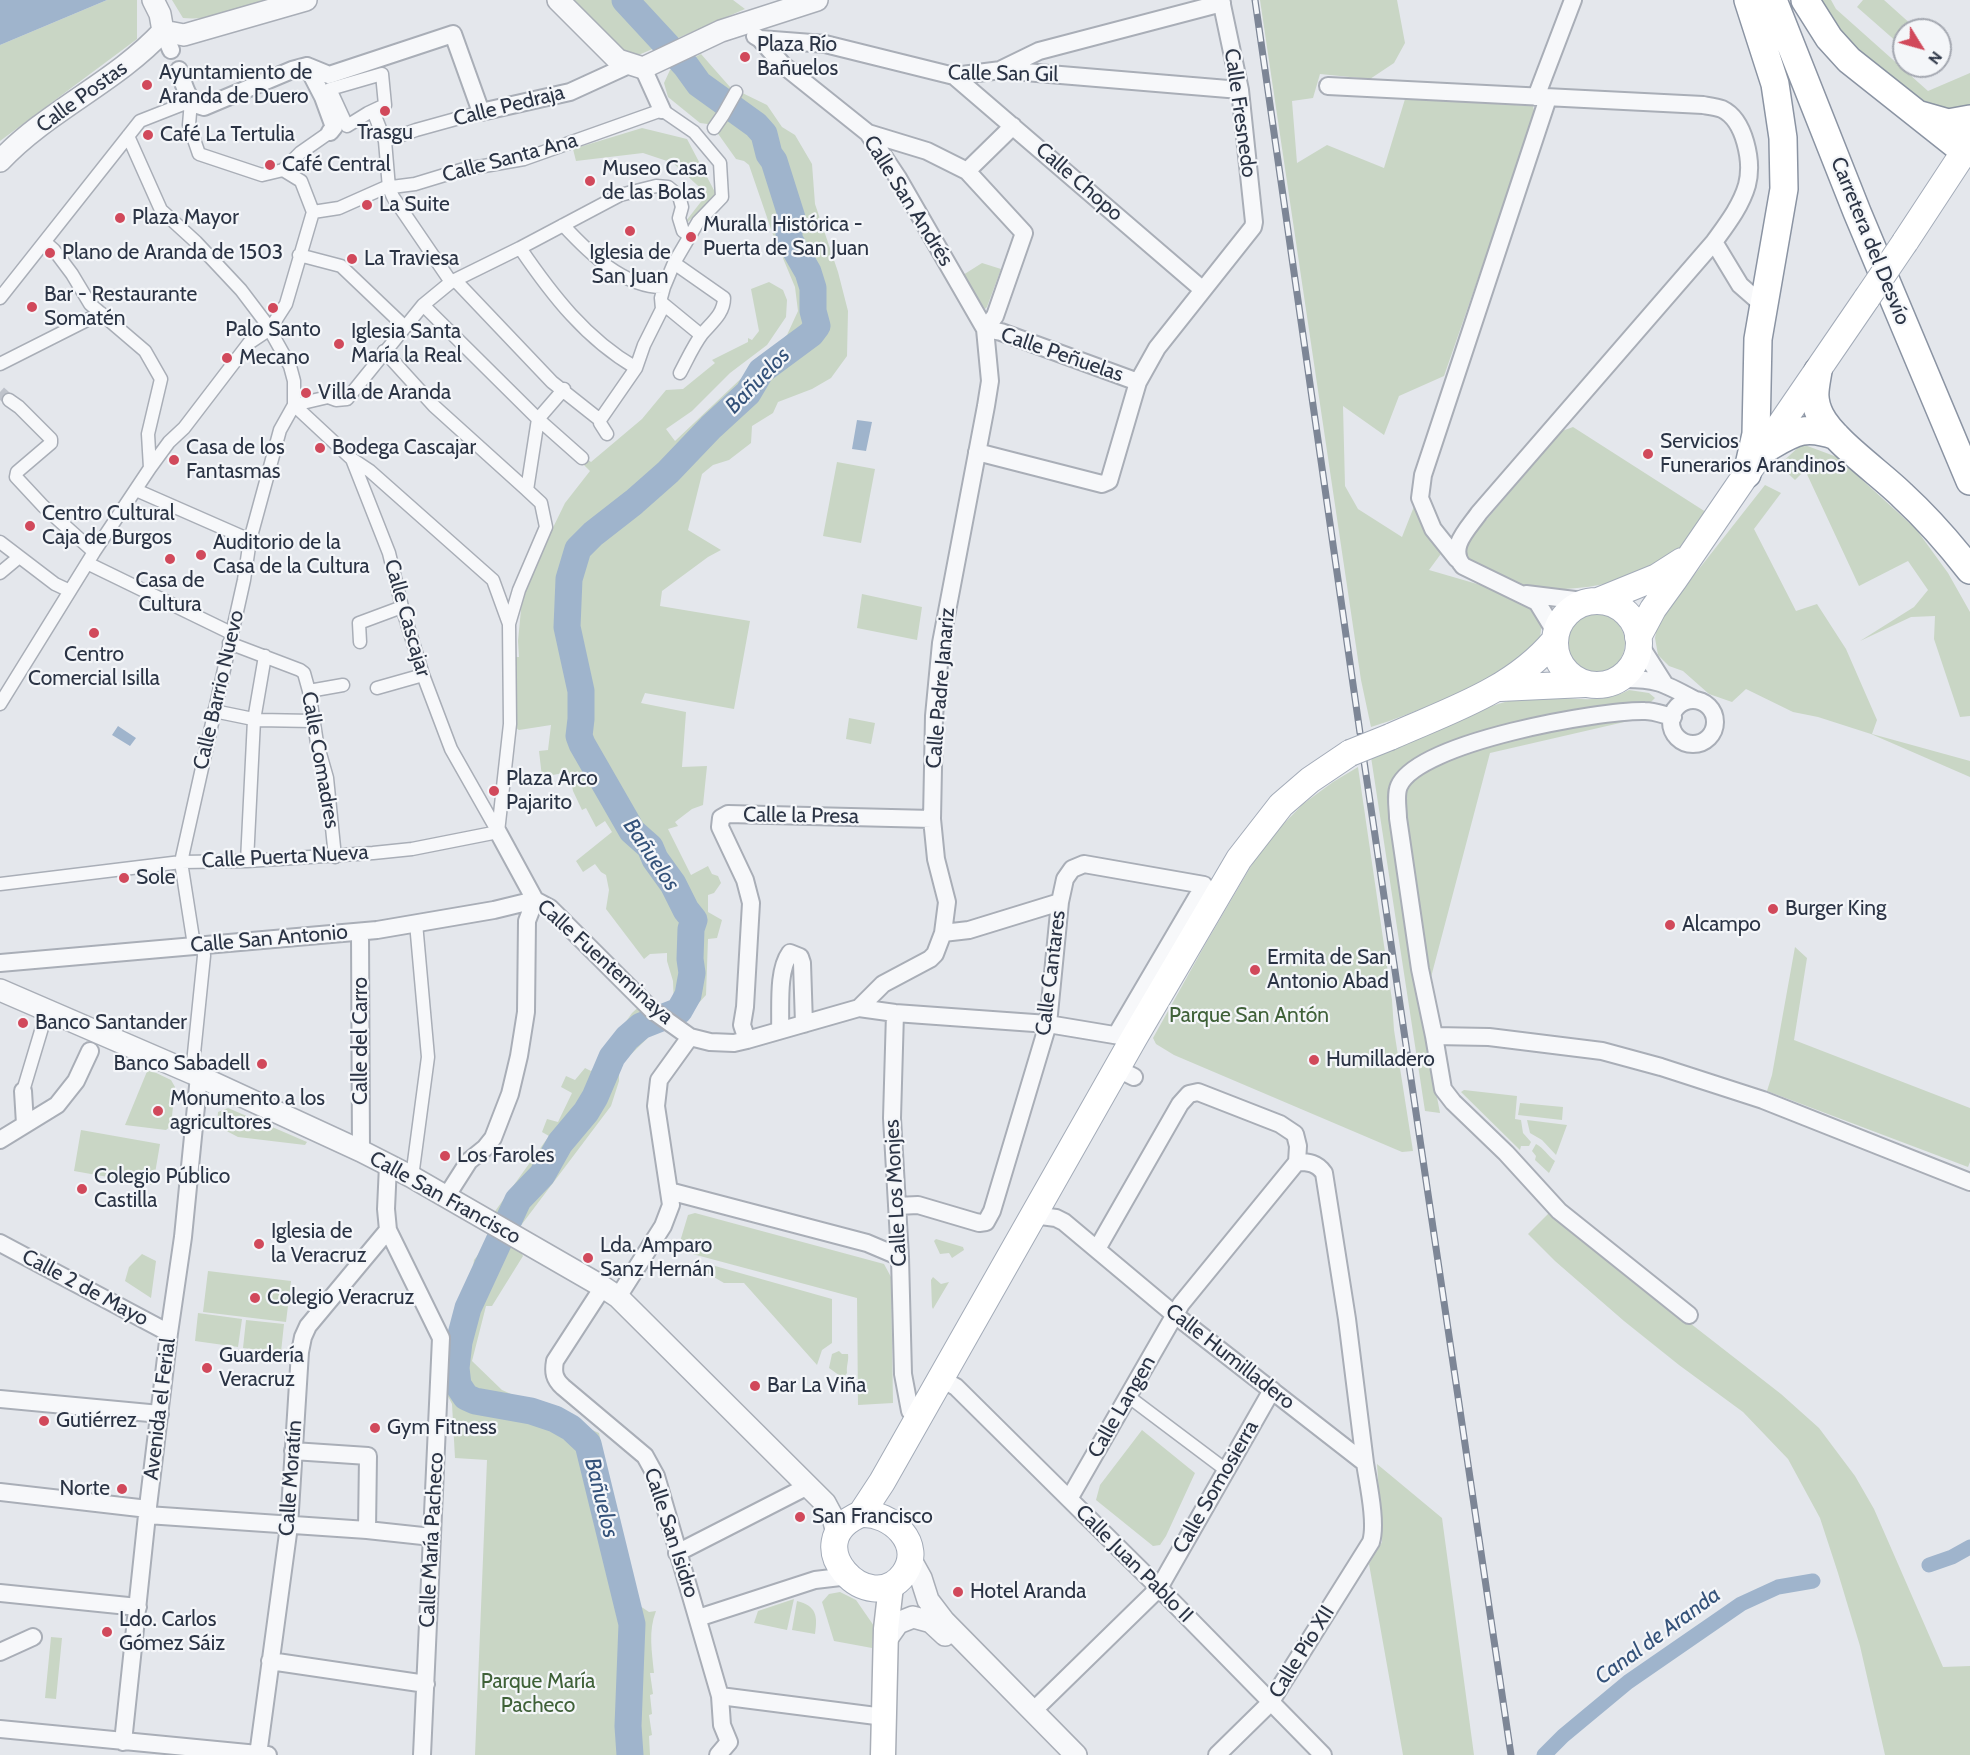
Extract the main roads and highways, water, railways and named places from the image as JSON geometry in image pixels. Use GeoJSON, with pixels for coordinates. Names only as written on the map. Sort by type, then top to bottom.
{"type":"FeatureCollection","features":[{"type":"Feature","properties":{"kind":"highway"},"geometry":{"type":"LineString","coordinates":[[1747,474],[1756,434],[1758,339],[1784,189],[1783,138],[1775,84],[1748,0]]}},
{"type":"Feature","properties":{"kind":"highway","name":"Carretera del Desvío"},"geometry":{"type":"LineString","coordinates":[[1773,0],[1857,212],[1970,481]]}},
{"type":"Feature","properties":{"kind":"highway"},"geometry":{"type":"LineString","coordinates":[[1804,0],[1829,38],[1849,60],[1916,113],[1968,149]]}},
{"type":"Feature","properties":{"kind":"highway"},"geometry":{"type":"LineString","coordinates":[[1916,113],[1948,123],[1970,119]]}},
{"type":"Feature","properties":{"kind":"highway"},"geometry":{"type":"LineString","coordinates":[[1818,371],[1814,399],[1821,418],[1836,436],[1905,497],[1941,533],[1970,570]]}},
{"type":"Feature","properties":{"kind":"highway"},"geometry":{"type":"LineString","coordinates":[[1765,449],[1796,431],[1821,431],[1836,436]]}},
{"type":"Feature","properties":{"kind":"main road"},"geometry":{"type":"LineString","coordinates":[[1638,640],[1653,609],[1765,449],[1968,149]]}},
{"type":"Feature","properties":{"kind":"main road"},"geometry":{"type":"LineString","coordinates":[[886,1634],[854,1579],[837,1563],[846,1529],[882,1482],[1033,1215],[1126,1073],[1125,1037],[1239,859],[1281,805],[1310,780],[1350,753],[1499,688],[1528,667],[1555,637],[1561,621],[1569,612],[1579,605],[1594,602],[1657,577],[1676,567],[1696,549]]}},
{"type":"Feature","properties":{"kind":"main road"},"geometry":{"type":"LineString","coordinates":[[1499,688],[1585,684],[1597,686],[1619,679],[1634,662],[1638,651],[1635,626],[1620,608],[1609,603],[1594,602]]}},
{"type":"Feature","properties":{"kind":"main road"},"geometry":{"type":"LineString","coordinates":[[1555,637],[1556,655],[1562,668],[1572,678],[1585,684]]}},
{"type":"Feature","properties":{"kind":"main road"},"geometry":{"type":"LineString","coordinates":[[882,1482],[882,1504],[887,1519]]}},
{"type":"Feature","properties":{"kind":"main road"},"geometry":{"type":"LineString","coordinates":[[846,1529],[872,1514],[887,1519],[904,1534],[910,1549],[911,1560],[905,1572],[894,1584],[876,1589],[854,1579]]}},
{"type":"Feature","properties":{"kind":"main road"},"geometry":{"type":"LineString","coordinates":[[883,1755],[886,1634],[894,1584]]}},
{"type":"Feature","properties":{"kind":"water"},"geometry":{"type":"Polygon","coordinates":[[[0,0],[107,0],[0,45],[0,0]]]}},
{"type":"Feature","properties":{"kind":"water"},"geometry":{"type":"Polygon","coordinates":[[[857,420],[872,422],[866,451],[852,449],[857,420]]]}},
{"type":"Feature","properties":{"kind":"water"},"geometry":{"type":"Polygon","coordinates":[[[118,726],[136,738],[130,746],[112,735],[118,726]]]}},
{"type":"Feature","properties":{"kind":"waterway","name":"Bañuelos"},"geometry":{"type":"LineString","coordinates":[[625,0],[686,66],[699,84],[756,125],[764,134],[792,218],[789,239],[808,272],[813,288],[813,311],[817,326],[811,334],[761,371],[748,393],[711,427],[668,472],[578,549],[569,579],[567,627],[581,691],[579,736],[632,831],[650,847],[655,859],[694,920],[691,929],[692,973],[688,995],[679,1011],[641,1026],[627,1038],[612,1057],[586,1112],[560,1143],[542,1175],[518,1200],[468,1308],[459,1342],[456,1368],[458,1385],[466,1397],[475,1401],[531,1411],[555,1419],[571,1428],[588,1444],[632,1624],[628,1726],[630,1755]]}},
{"type":"Feature","properties":{"kind":"waterway","name":"Canal de Aranda"},"geometry":{"type":"LineString","coordinates":[[1929,1565],[1952,1557],[1970,1547]]}},
{"type":"Feature","properties":{"kind":"waterway","name":"Canal de Aranda"},"geometry":{"type":"LineString","coordinates":[[1544,1755],[1563,1736],[1628,1682],[1741,1604],[1778,1587],[1813,1581]]}},
{"type":"Feature","properties":{"kind":"tunnel"},"geometry":{"type":"LineString","coordinates":[[0,392],[9,400]]}},
{"type":"Feature","properties":{"kind":"railway"},"geometry":{"type":"LineString","coordinates":[[1255,0],[1360,733]]}},
{"type":"Feature","properties":{"kind":"railway"},"geometry":{"type":"LineString","coordinates":[[1364,761],[1511,1755]]}},
{"type":"Feature","properties":{"kind":"place","name":"Plaza Río Bañuelos"},"geometry":{"type":"Point","coordinates":[745,57]}},
{"type":"Feature","properties":{"kind":"place","name":"Ayuntamiento de Aranda de Duero"},"geometry":{"type":"Point","coordinates":[147,85]}},
{"type":"Feature","properties":{"kind":"place","name":"Trasgu"},"geometry":{"type":"Point","coordinates":[385,111]}},
{"type":"Feature","properties":{"kind":"place","name":"Café La Tertulia"},"geometry":{"type":"Point","coordinates":[148,135]}},
{"type":"Feature","properties":{"kind":"place","name":"Café Central"},"geometry":{"type":"Point","coordinates":[270,165]}},
{"type":"Feature","properties":{"kind":"place","name":"Museo Casa de las Bolas"},"geometry":{"type":"Point","coordinates":[590,181]}},
{"type":"Feature","properties":{"kind":"place","name":"La Suite"},"geometry":{"type":"Point","coordinates":[367,205]}},
{"type":"Feature","properties":{"kind":"place","name":"Plaza Mayor"},"geometry":{"type":"Point","coordinates":[120,218]}},
{"type":"Feature","properties":{"kind":"place","name":"Iglesia de San Juan"},"geometry":{"type":"Point","coordinates":[630,231]}},
{"type":"Feature","properties":{"kind":"place","name":"Muralla Histórica - Puerta de San Juan"},"geometry":{"type":"Point","coordinates":[691,237]}},
{"type":"Feature","properties":{"kind":"place","name":"Plano de Aranda de 1503"},"geometry":{"type":"Point","coordinates":[50,253]}},
{"type":"Feature","properties":{"kind":"place","name":"La Traviesa"},"geometry":{"type":"Point","coordinates":[352,259]}},
{"type":"Feature","properties":{"kind":"place","name":"Bar - Restaurante Somatén"},"geometry":{"type":"Point","coordinates":[32,307]}},
{"type":"Feature","properties":{"kind":"place","name":"Palo Santo"},"geometry":{"type":"Point","coordinates":[273,308]}},
{"type":"Feature","properties":{"kind":"place","name":"Iglesia Santa María la Real"},"geometry":{"type":"Point","coordinates":[339,344]}},
{"type":"Feature","properties":{"kind":"place","name":"Mecano"},"geometry":{"type":"Point","coordinates":[227,358]}},
{"type":"Feature","properties":{"kind":"place","name":"Villa de Aranda"},"geometry":{"type":"Point","coordinates":[306,393]}},
{"type":"Feature","properties":{"kind":"place","name":"Bodega Cascajar"},"geometry":{"type":"Point","coordinates":[320,448]}},
{"type":"Feature","properties":{"kind":"place","name":"Servicios Funerarios Arandinos"},"geometry":{"type":"Point","coordinates":[1648,454]}},
{"type":"Feature","properties":{"kind":"place","name":"Casa de los Fantasmas"},"geometry":{"type":"Point","coordinates":[174,460]}},
{"type":"Feature","properties":{"kind":"place","name":"Centro Cultural Caja de Burgos"},"geometry":{"type":"Point","coordinates":[30,526]}},
{"type":"Feature","properties":{"kind":"place","name":"Auditorio de la Casa de la Cultura"},"geometry":{"type":"Point","coordinates":[201,555]}},
{"type":"Feature","properties":{"kind":"place","name":"Casa de Cultura"},"geometry":{"type":"Point","coordinates":[170,559]}},
{"type":"Feature","properties":{"kind":"place","name":"Centro Comercial Isilla"},"geometry":{"type":"Point","coordinates":[94,633]}},
{"type":"Feature","properties":{"kind":"place","name":"Plaza Arco Pajarito"},"geometry":{"type":"Point","coordinates":[494,791]}},
{"type":"Feature","properties":{"kind":"place","name":"Sole"},"geometry":{"type":"Point","coordinates":[124,878]}},
{"type":"Feature","properties":{"kind":"place","name":"Burger King"},"geometry":{"type":"Point","coordinates":[1773,909]}},
{"type":"Feature","properties":{"kind":"place","name":"Alcampo"},"geometry":{"type":"Point","coordinates":[1670,925]}},
{"type":"Feature","properties":{"kind":"place","name":"Ermita de San Antonio Abad"},"geometry":{"type":"Point","coordinates":[1255,970]}},
{"type":"Feature","properties":{"kind":"place","name":"Banco Santander"},"geometry":{"type":"Point","coordinates":[23,1023]}},
{"type":"Feature","properties":{"kind":"place","name":"Humilladero"},"geometry":{"type":"Point","coordinates":[1314,1060]}},
{"type":"Feature","properties":{"kind":"place","name":"Banco Sabadell"},"geometry":{"type":"Point","coordinates":[262,1064]}},
{"type":"Feature","properties":{"kind":"place","name":"Monumento a los agricultores"},"geometry":{"type":"Point","coordinates":[158,1111]}},
{"type":"Feature","properties":{"kind":"place","name":"Los Faroles"},"geometry":{"type":"Point","coordinates":[445,1156]}},
{"type":"Feature","properties":{"kind":"place","name":"Colegio Público Castilla"},"geometry":{"type":"Point","coordinates":[82,1189]}},
{"type":"Feature","properties":{"kind":"place","name":"Iglesia de la Veracruz"},"geometry":{"type":"Point","coordinates":[259,1244]}},
{"type":"Feature","properties":{"kind":"place","name":"Lda. Amparo Sanz Hernán"},"geometry":{"type":"Point","coordinates":[588,1258]}},
{"type":"Feature","properties":{"kind":"place","name":"Colegio Veracruz"},"geometry":{"type":"Point","coordinates":[255,1298]}},
{"type":"Feature","properties":{"kind":"place","name":"Guardería Veracruz"},"geometry":{"type":"Point","coordinates":[207,1368]}},
{"type":"Feature","properties":{"kind":"place","name":"Bar La Viña"},"geometry":{"type":"Point","coordinates":[755,1386]}},
{"type":"Feature","properties":{"kind":"place","name":"Gutiérrez"},"geometry":{"type":"Point","coordinates":[44,1421]}},
{"type":"Feature","properties":{"kind":"place","name":"Gym Fitness"},"geometry":{"type":"Point","coordinates":[375,1428]}},
{"type":"Feature","properties":{"kind":"place","name":"Norte"},"geometry":{"type":"Point","coordinates":[122,1489]}},
{"type":"Feature","properties":{"kind":"place","name":"San Francisco"},"geometry":{"type":"Point","coordinates":[800,1517]}},
{"type":"Feature","properties":{"kind":"place","name":"Hotel Aranda"},"geometry":{"type":"Point","coordinates":[958,1592]}},
{"type":"Feature","properties":{"kind":"place","name":"Ldo. Carlos Gómez Sáiz"},"geometry":{"type":"Point","coordinates":[107,1632]}},
{"type":"Feature","properties":{"kind":"park label","name":"Parque San Antón"},"geometry":{"type":"Point","coordinates":[1249,1016]}},
{"type":"Feature","properties":{"kind":"park label","name":"Parque María Pacheco"},"geometry":{"type":"Point","coordinates":[538,1694]}}]}
